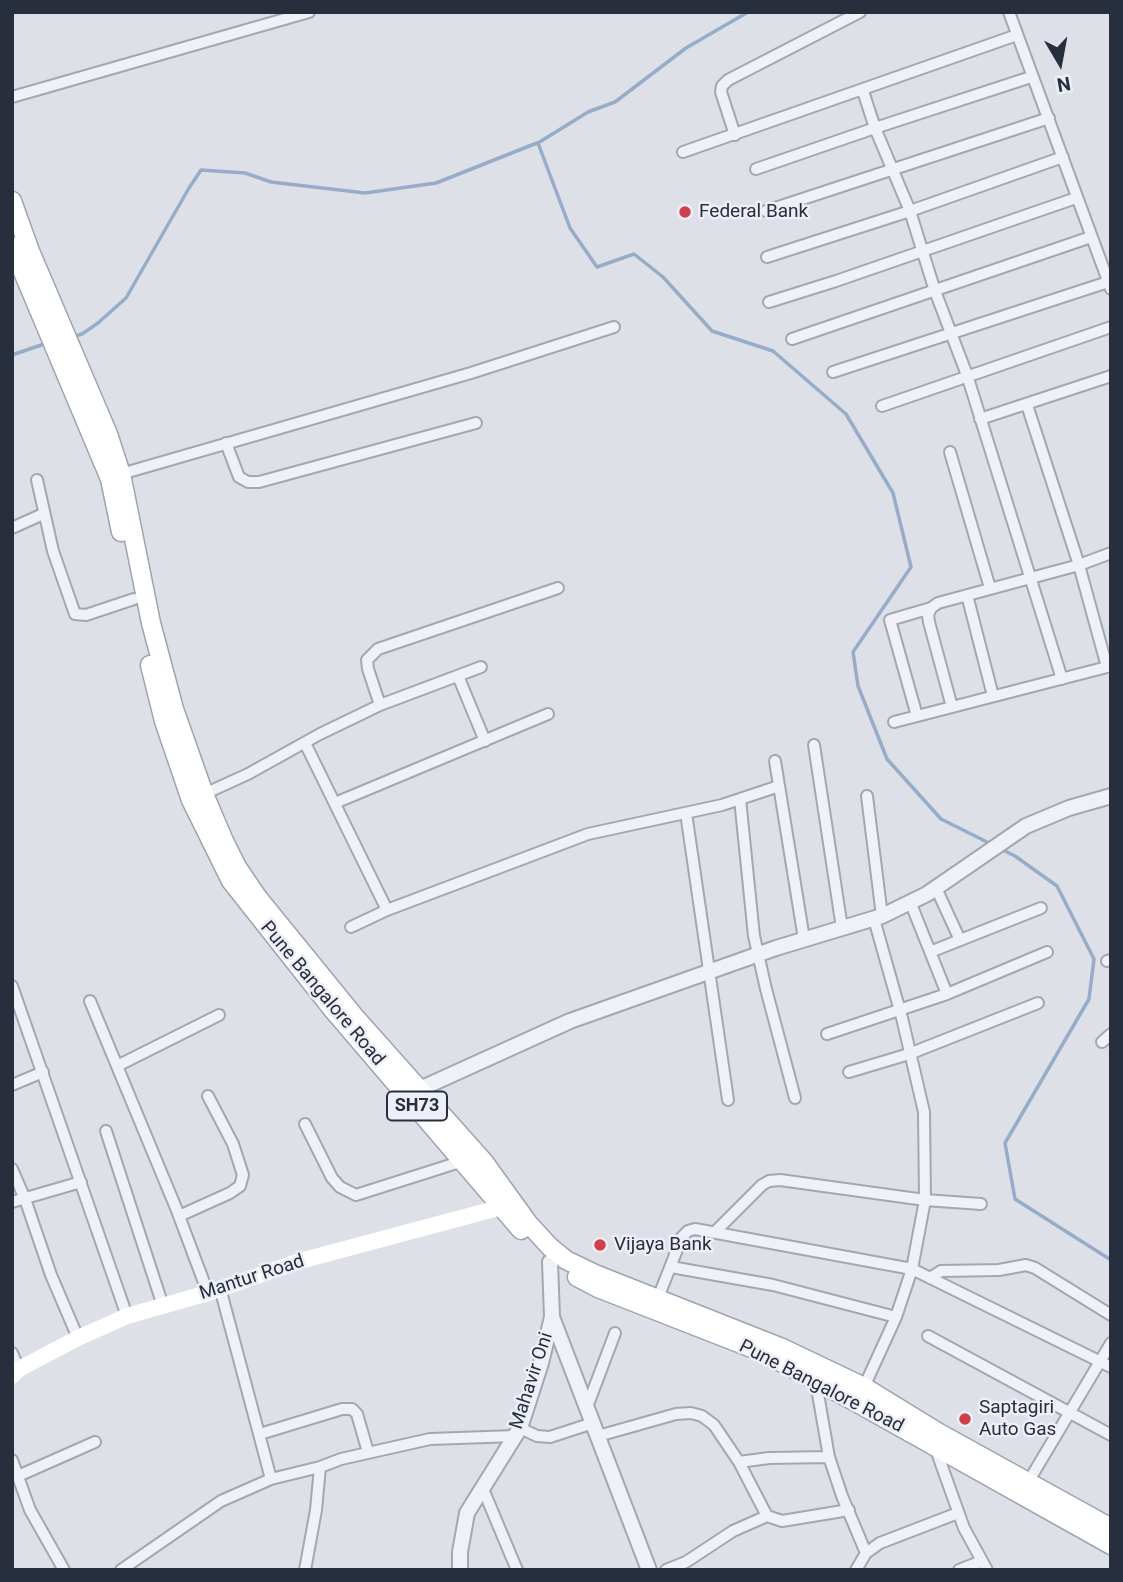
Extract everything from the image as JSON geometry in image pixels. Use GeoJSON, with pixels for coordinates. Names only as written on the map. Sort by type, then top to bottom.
{"type":"FeatureCollection","features":[{"type":"Feature","properties":{"kind":"main road","name":"SH73"},"geometry":{"type":"LineString","coordinates":[[12,201],[18,232],[52,318]]}},
{"type":"Feature","properties":{"kind":"main road","name":"SH73"},"geometry":{"type":"LineString","coordinates":[[12,246],[52,318]]}},
{"type":"Feature","properties":{"kind":"main road","name":"Pune Bangalore Road"},"geometry":{"type":"LineString","coordinates":[[52,318],[76,354],[121,474],[135,570],[134,599],[159,677]]}},
{"type":"Feature","properties":{"kind":"main road","name":"Pune Bangalore Road"},"geometry":{"type":"LineString","coordinates":[[52,318],[64,369],[110,480],[151,623],[164,721],[231,881],[415,1093],[484,1162],[528,1223],[566,1260],[628,1293],[762,1352],[1111,1545]]}},
{"type":"Feature","properties":{"kind":"main road","name":"Pune Bangalore Road"},"geometry":{"type":"LineString","coordinates":[[415,1093],[463,1161],[550,1262],[598,1288],[658,1298],[780,1346],[864,1387],[1027,1484],[1111,1528]]}},
{"type":"Feature","properties":{"kind":"main road","name":"Mantur Road"},"geometry":{"type":"LineString","coordinates":[[16,1372],[78,1338],[127,1316],[214,1291],[300,1261],[502,1207]]}},
{"type":"Feature","properties":{"kind":"street"},"geometry":{"type":"LineString","coordinates":[[12,97],[309,12]]}},
{"type":"Feature","properties":{"kind":"street"},"geometry":{"type":"LineString","coordinates":[[735,135],[721,92],[722,86],[728,80],[860,12]]}},
{"type":"Feature","properties":{"kind":"street"},"geometry":{"type":"LineString","coordinates":[[833,372],[1109,286],[1009,12]]}},
{"type":"Feature","properties":{"kind":"street"},"geometry":{"type":"LineString","coordinates":[[683,152],[1017,35]]}},
{"type":"Feature","properties":{"kind":"street"},"geometry":{"type":"LineString","coordinates":[[756,169],[1031,77]]}},
{"type":"Feature","properties":{"kind":"street"},"geometry":{"type":"LineString","coordinates":[[863,91],[875,128],[910,211],[967,375],[1062,679]]}},
{"type":"Feature","properties":{"kind":"street"},"geometry":{"type":"LineString","coordinates":[[766,211],[1049,118]]}},
{"type":"Feature","properties":{"kind":"street"},"geometry":{"type":"LineString","coordinates":[[767,257],[1063,158]]}},
{"type":"Feature","properties":{"kind":"street"},"geometry":{"type":"LineString","coordinates":[[769,302],[1076,198]]}},
{"type":"Feature","properties":{"kind":"street"},"geometry":{"type":"LineString","coordinates":[[792,339],[1091,237]]}},
{"type":"Feature","properties":{"kind":"street"},"geometry":{"type":"LineString","coordinates":[[121,474],[471,373],[614,327]]}},
{"type":"Feature","properties":{"kind":"street"},"geometry":{"type":"LineString","coordinates":[[883,406],[1111,327]]}},
{"type":"Feature","properties":{"kind":"street"},"geometry":{"type":"LineString","coordinates":[[981,419],[1111,376]]}},
{"type":"Feature","properties":{"kind":"street"},"geometry":{"type":"LineString","coordinates":[[894,722],[1109,667],[1027,405]]}},
{"type":"Feature","properties":{"kind":"street"},"geometry":{"type":"LineString","coordinates":[[226,443],[239,477],[248,482],[259,482],[476,423]]}},
{"type":"Feature","properties":{"kind":"street"},"geometry":{"type":"LineString","coordinates":[[950,452],[990,588]]}},
{"type":"Feature","properties":{"kind":"street"},"geometry":{"type":"LineString","coordinates":[[37,480],[43,514],[75,614],[86,615],[134,599]]}},
{"type":"Feature","properties":{"kind":"street"},"geometry":{"type":"LineString","coordinates":[[12,528],[43,514]]}},
{"type":"Feature","properties":{"kind":"street"},"geometry":{"type":"LineString","coordinates":[[917,716],[890,620],[931,608],[938,603],[1079,565],[1111,553]]}},
{"type":"Feature","properties":{"kind":"street"},"geometry":{"type":"LineString","coordinates":[[380,705],[367,660],[378,649],[558,588]]}},
{"type":"Feature","properties":{"kind":"street"},"geometry":{"type":"LineString","coordinates":[[967,595],[993,696]]}},
{"type":"Feature","properties":{"kind":"street"},"geometry":{"type":"LineString","coordinates":[[931,608],[929,622],[952,707]]}},
{"type":"Feature","properties":{"kind":"street"},"geometry":{"type":"LineString","coordinates":[[198,797],[380,705],[481,667]]}},
{"type":"Feature","properties":{"kind":"street"},"geometry":{"type":"LineString","coordinates":[[458,676],[485,741]]}},
{"type":"Feature","properties":{"kind":"street"},"geometry":{"type":"LineString","coordinates":[[335,803],[548,715]]}},
{"type":"Feature","properties":{"kind":"street"},"geometry":{"type":"LineString","coordinates":[[305,743],[387,910]]}},
{"type":"Feature","properties":{"kind":"street"},"geometry":{"type":"LineString","coordinates":[[814,745],[842,928]]}},
{"type":"Feature","properties":{"kind":"street"},"geometry":{"type":"LineString","coordinates":[[775,761],[804,939]]}},
{"type":"Feature","properties":{"kind":"street"},"geometry":{"type":"LineString","coordinates":[[351,927],[387,910],[589,834],[686,813],[779,786]]}},
{"type":"Feature","properties":{"kind":"street"},"geometry":{"type":"LineString","coordinates":[[864,1387],[896,1317],[912,1269],[925,1200],[924,1112],[878,917],[867,796]]}},
{"type":"Feature","properties":{"kind":"street"},"geometry":{"type":"LineString","coordinates":[[415,1093],[570,1021],[911,904],[1026,826],[1069,808],[1111,796]]}},
{"type":"Feature","properties":{"kind":"street"},"geometry":{"type":"LineString","coordinates":[[740,799],[758,956],[795,1098]]}},
{"type":"Feature","properties":{"kind":"street"},"geometry":{"type":"LineString","coordinates":[[686,813],[728,1100]]}},
{"type":"Feature","properties":{"kind":"street"},"geometry":{"type":"LineString","coordinates":[[936,888],[960,940]]}},
{"type":"Feature","properties":{"kind":"street"},"geometry":{"type":"LineString","coordinates":[[911,904],[947,994]]}},
{"type":"Feature","properties":{"kind":"street"},"geometry":{"type":"LineString","coordinates":[[930,952],[1041,908]]}},
{"type":"Feature","properties":{"kind":"street"},"geometry":{"type":"LineString","coordinates":[[827,1034],[947,994],[1047,952]]}},
{"type":"Feature","properties":{"kind":"street"},"geometry":{"type":"LineString","coordinates":[[12,986],[127,1316]]}},
{"type":"Feature","properties":{"kind":"street"},"geometry":{"type":"LineString","coordinates":[[90,1001],[119,1065],[179,1216],[214,1291],[260,1434],[271,1479]]}},
{"type":"Feature","properties":{"kind":"street"},"geometry":{"type":"LineString","coordinates":[[849,1072],[909,1054],[1038,1003]]}},
{"type":"Feature","properties":{"kind":"street"},"geometry":{"type":"LineString","coordinates":[[119,1065],[219,1015]]}},
{"type":"Feature","properties":{"kind":"street"},"geometry":{"type":"LineString","coordinates":[[1102,1042],[1111,1034]]}},
{"type":"Feature","properties":{"kind":"street"},"geometry":{"type":"LineString","coordinates":[[12,1085],[43,1072]]}},
{"type":"Feature","properties":{"kind":"street"},"geometry":{"type":"LineString","coordinates":[[179,1216],[230,1193],[240,1185],[243,1175],[233,1144],[208,1096]]}},
{"type":"Feature","properties":{"kind":"street"},"geometry":{"type":"LineString","coordinates":[[305,1124],[332,1178],[340,1187],[356,1195],[463,1161]]}},
{"type":"Feature","properties":{"kind":"street"},"geometry":{"type":"LineString","coordinates":[[106,1131],[163,1306]]}},
{"type":"Feature","properties":{"kind":"street"},"geometry":{"type":"LineString","coordinates":[[12,1169],[51,1275],[78,1338]]}},
{"type":"Feature","properties":{"kind":"street"},"geometry":{"type":"LineString","coordinates":[[715,1232],[769,1181],[981,1204]]}},
{"type":"Feature","properties":{"kind":"street"},"geometry":{"type":"LineString","coordinates":[[12,1202],[82,1182]]}},
{"type":"Feature","properties":{"kind":"street"},"geometry":{"type":"LineString","coordinates":[[658,1298],[682,1237],[695,1229],[715,1232],[912,1269],[1111,1367]]}},
{"type":"Feature","properties":{"kind":"street","name":"Mahavir Oni"},"geometry":{"type":"LineString","coordinates":[[460,1570],[460,1552],[467,1513],[518,1432],[541,1363],[552,1317],[550,1262]]}},
{"type":"Feature","properties":{"kind":"street"},"geometry":{"type":"LineString","coordinates":[[930,1278],[941,1271],[999,1270],[1026,1265],[1111,1315]]}},
{"type":"Feature","properties":{"kind":"street"},"geometry":{"type":"LineString","coordinates":[[671,1267],[773,1285],[896,1317]]}},
{"type":"Feature","properties":{"kind":"street"},"geometry":{"type":"LineString","coordinates":[[552,1317],[649,1570]]}},
{"type":"Feature","properties":{"kind":"street"},"geometry":{"type":"LineString","coordinates":[[587,1407],[615,1333]]}},
{"type":"Feature","properties":{"kind":"street"},"geometry":{"type":"LineString","coordinates":[[928,1336],[1111,1435]]}},
{"type":"Feature","properties":{"kind":"street"},"geometry":{"type":"LineString","coordinates":[[1027,1484],[1068,1411],[1111,1343]]}},
{"type":"Feature","properties":{"kind":"street"},"geometry":{"type":"LineString","coordinates":[[12,1353],[16,1372]]}},
{"type":"Feature","properties":{"kind":"street"},"geometry":{"type":"LineString","coordinates":[[820,1383],[818,1394],[829,1457],[866,1553]]}},
{"type":"Feature","properties":{"kind":"street"},"geometry":{"type":"LineString","coordinates":[[260,1434],[342,1409],[352,1409],[357,1413],[368,1452]]}},
{"type":"Feature","properties":{"kind":"street"},"geometry":{"type":"LineString","coordinates":[[121,1570],[221,1501],[271,1479],[368,1452],[430,1439],[518,1432],[550,1437],[676,1414],[691,1413],[702,1416],[714,1425],[739,1462],[766,1516]]}},
{"type":"Feature","properties":{"kind":"street"},"geometry":{"type":"LineString","coordinates":[[17,1480],[95,1442]]}},
{"type":"Feature","properties":{"kind":"street"},"geometry":{"type":"LineString","coordinates":[[935,1447],[958,1513],[984,1566],[959,1570]]}},
{"type":"Feature","properties":{"kind":"street"},"geometry":{"type":"LineString","coordinates":[[739,1462],[791,1457],[829,1457]]}},
{"type":"Feature","properties":{"kind":"street"},"geometry":{"type":"LineString","coordinates":[[12,1460],[30,1510],[64,1570]]}},
{"type":"Feature","properties":{"kind":"street"},"geometry":{"type":"LineString","coordinates":[[305,1570],[316,1510],[320,1467]]}},
{"type":"Feature","properties":{"kind":"street"},"geometry":{"type":"LineString","coordinates":[[483,1489],[517,1570]]}},
{"type":"Feature","properties":{"kind":"street"},"geometry":{"type":"LineString","coordinates":[[666,1570],[686,1562],[733,1531],[766,1516],[782,1521],[849,1510]]}},
{"type":"Feature","properties":{"kind":"street"},"geometry":{"type":"LineString","coordinates":[[856,1570],[866,1553],[880,1542],[958,1513]]}},
{"type":"Feature","properties":{"kind":"waterway"},"geometry":{"type":"LineString","coordinates":[[748,12],[686,48],[615,102],[588,112],[538,143],[570,228],[597,267],[634,254],[663,277],[712,331],[773,351],[846,414],[893,493],[911,567],[853,652],[858,686],[887,759],[941,819],[991,844]]}},
{"type":"Feature","properties":{"kind":"waterway"},"geometry":{"type":"LineString","coordinates":[[71,337],[82,334],[98,323],[126,298],[201,170],[245,173],[271,182],[365,193],[436,183],[537,143]]}},
{"type":"Feature","properties":{"kind":"waterway"},"geometry":{"type":"LineString","coordinates":[[12,355],[47,343]]}},
{"type":"Feature","properties":{"kind":"waterway"},"geometry":{"type":"LineString","coordinates":[[1001,849],[1057,886],[1094,959],[1089,999],[1005,1143],[1015,1199],[1111,1260]]}},
{"type":"Feature","properties":{"kind":"place","name":"Federal Bank"},"geometry":{"type":"Point","coordinates":[685,212]}},
{"type":"Feature","properties":{"kind":"place","name":"Vijaya Bank"},"geometry":{"type":"Point","coordinates":[600,1245]}},
{"type":"Feature","properties":{"kind":"place","name":"Saptagiri Auto Gas"},"geometry":{"type":"Point","coordinates":[965,1419]}}]}
